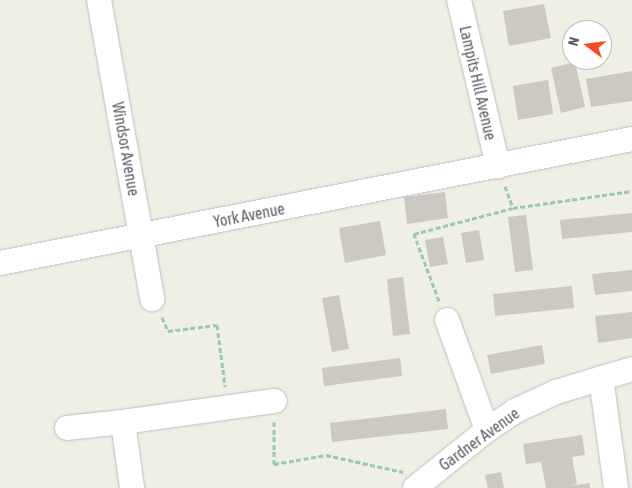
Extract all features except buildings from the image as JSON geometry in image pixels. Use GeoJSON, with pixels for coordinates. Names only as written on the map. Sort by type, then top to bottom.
{"type":"FeatureCollection","features":[{"type":"Feature","properties":{"kind":"street","name":"Windsor Avenue"},"geometry":{"type":"LineString","coordinates":[[99,0],[152,299]]}},
{"type":"Feature","properties":{"kind":"street","name":"Lampits Hill Avenue"},"geometry":{"type":"LineString","coordinates":[[458,0],[498,166]]}},
{"type":"Feature","properties":{"kind":"street","name":"York Avenue"},"geometry":{"type":"LineString","coordinates":[[0,264],[632,139]]}},
{"type":"Feature","properties":{"kind":"street"},"geometry":{"type":"LineString","coordinates":[[447,320],[487,430]]}},
{"type":"Feature","properties":{"kind":"street","name":"Gardner Avenue"},"geometry":{"type":"LineString","coordinates":[[422,482],[487,430],[515,411],[556,392],[632,369]]}},
{"type":"Feature","properties":{"kind":"street"},"geometry":{"type":"LineString","coordinates":[[601,378],[616,488]]}},
{"type":"Feature","properties":{"kind":"street"},"geometry":{"type":"LineString","coordinates":[[67,428],[275,401]]}},
{"type":"Feature","properties":{"kind":"street"},"geometry":{"type":"LineString","coordinates":[[123,422],[132,488]]}},
{"type":"Feature","properties":{"kind":"path"},"geometry":{"type":"LineString","coordinates":[[498,166],[513,208]]}},
{"type":"Feature","properties":{"kind":"path"},"geometry":{"type":"LineString","coordinates":[[447,320],[414,234],[513,208],[632,191]]}},
{"type":"Feature","properties":{"kind":"path"},"geometry":{"type":"LineString","coordinates":[[152,299],[168,331],[217,324],[228,408]]}},
{"type":"Feature","properties":{"kind":"path"},"geometry":{"type":"LineString","coordinates":[[275,401],[274,464],[326,455],[422,482]]}}]}
